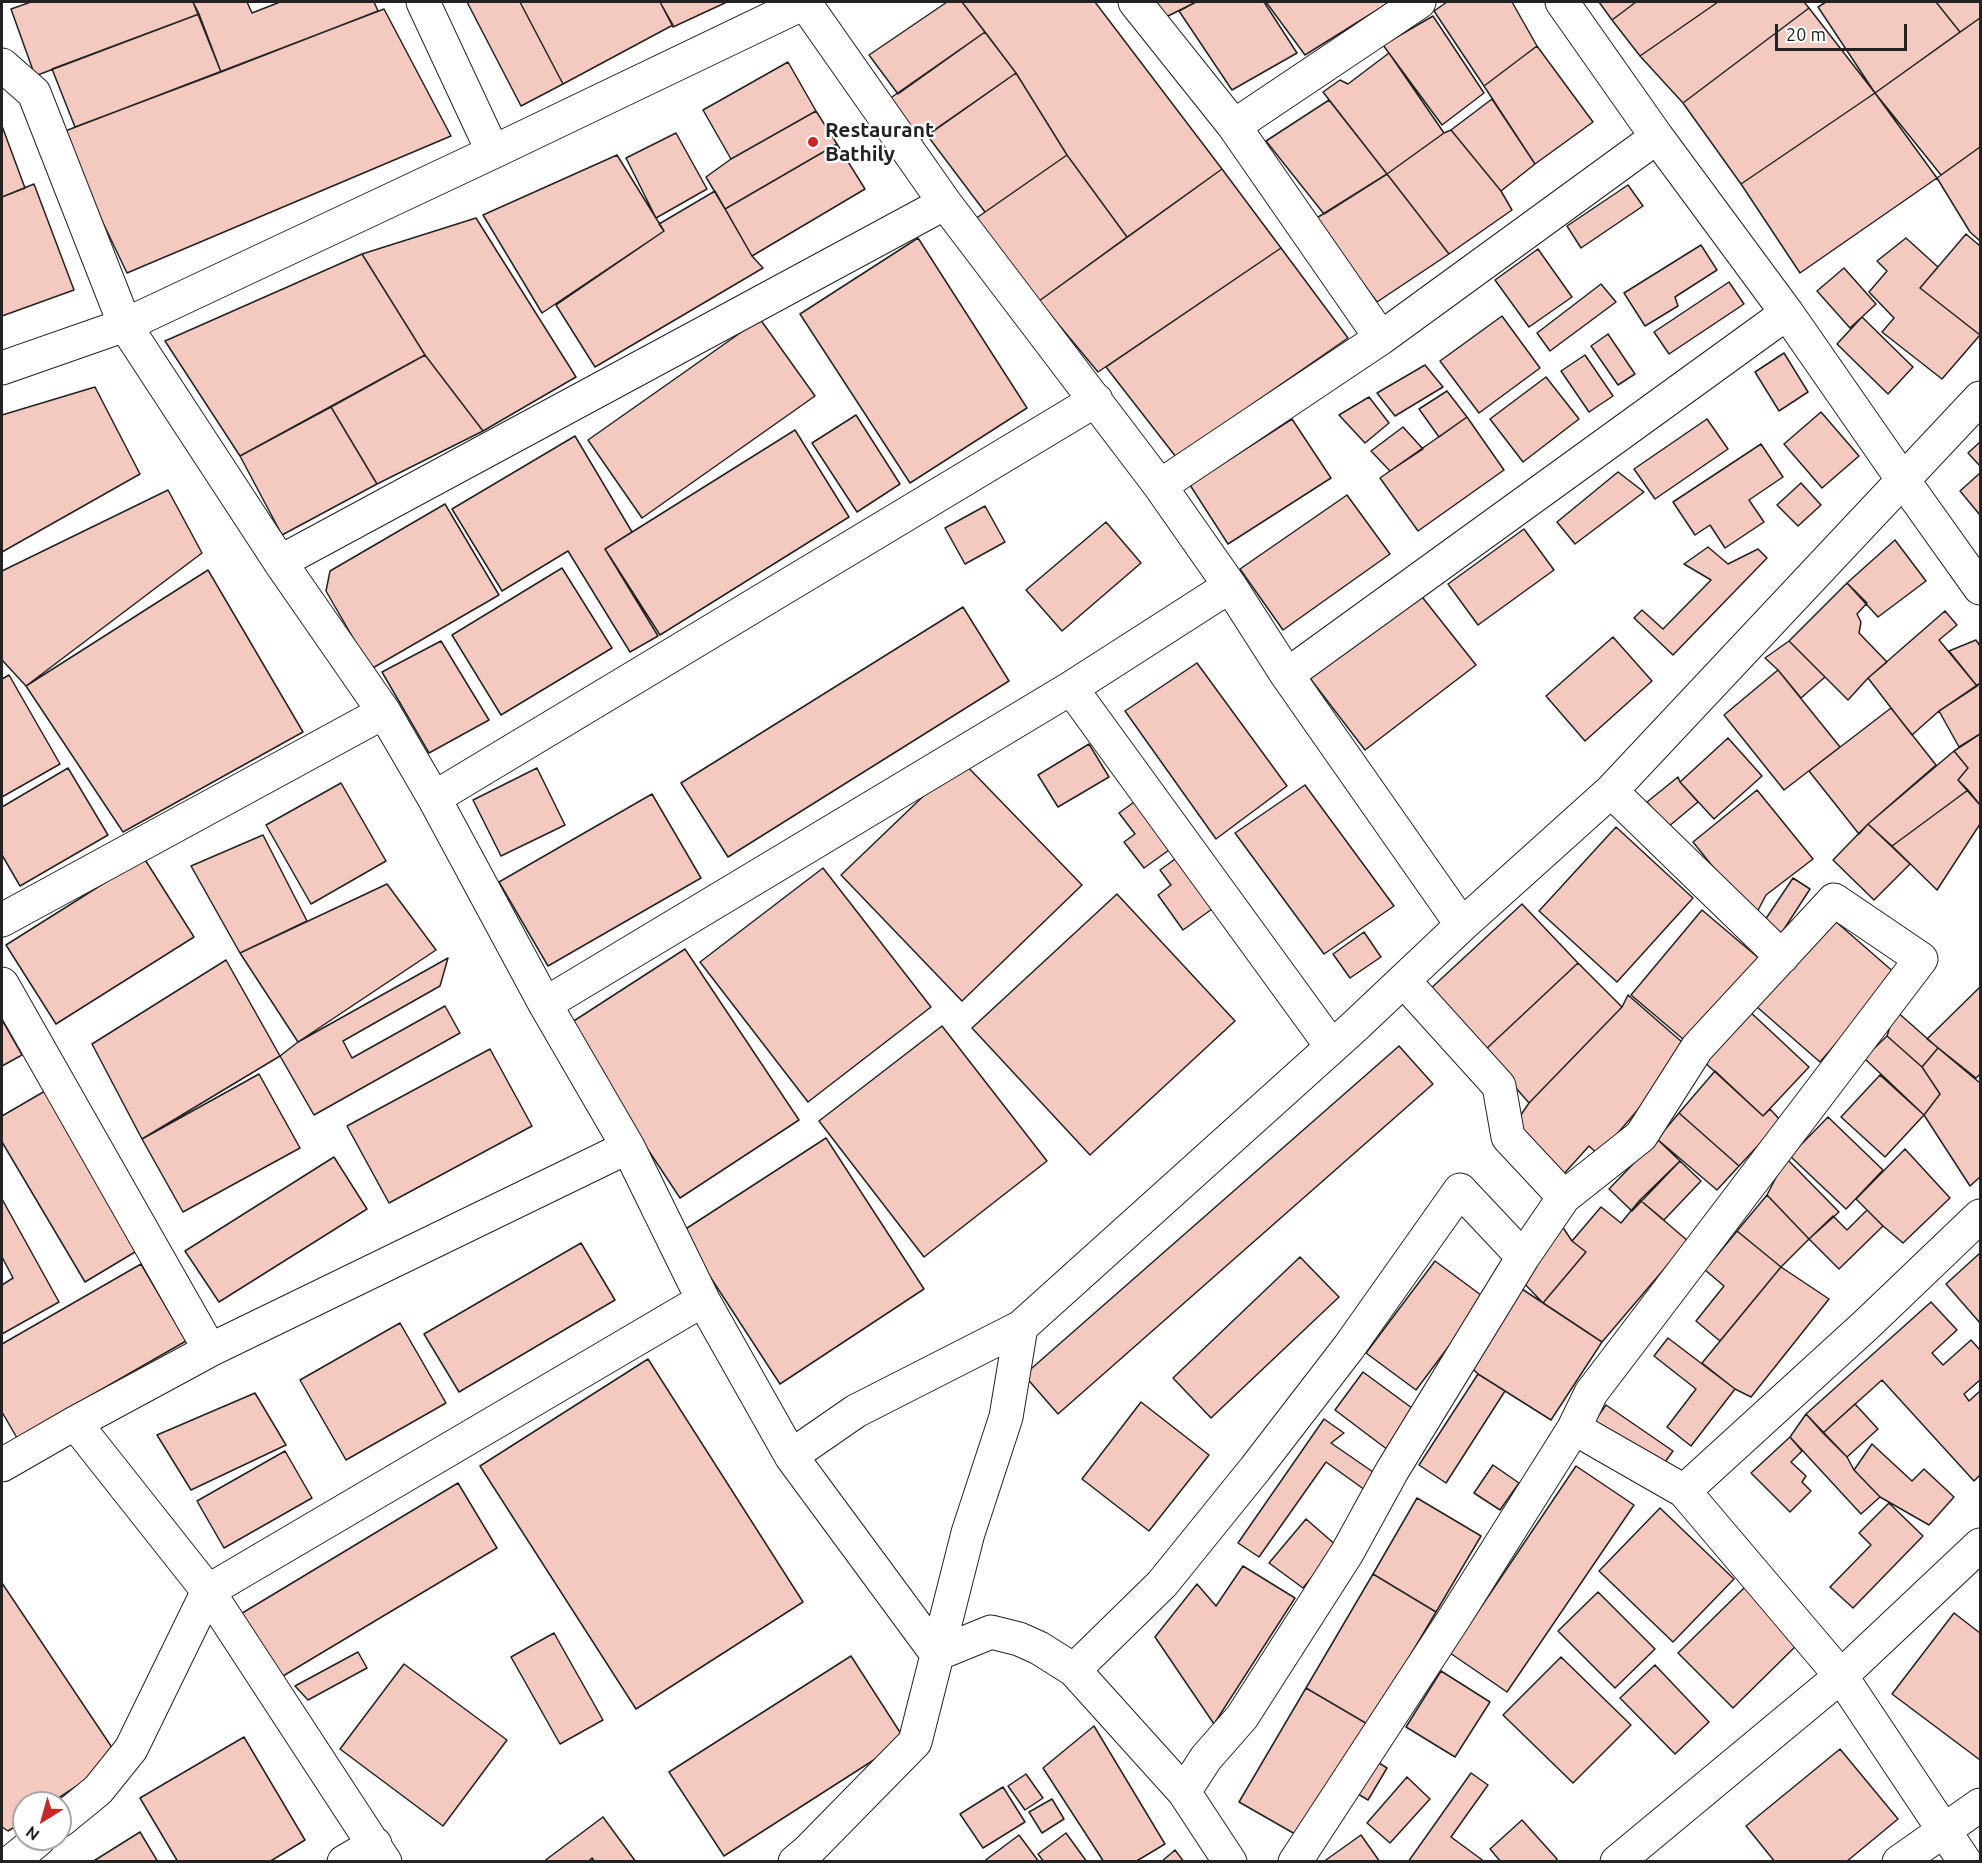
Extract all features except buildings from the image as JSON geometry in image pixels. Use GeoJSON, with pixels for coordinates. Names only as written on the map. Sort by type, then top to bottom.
{"type":"FeatureCollection","features":[{"type":"Feature","properties":{"kind":"street"},"geometry":{"type":"LineString","coordinates":[[423,2],[493,152]]}},
{"type":"Feature","properties":{"kind":"street"},"geometry":{"type":"LineString","coordinates":[[2,368],[125,325],[805,2],[945,203],[1160,486],[1230,586],[1287,675],[1462,925]]}},
{"type":"Feature","properties":{"kind":"street"},"geometry":{"type":"LineString","coordinates":[[1135,2],[1234,126],[1381,338]]}},
{"type":"Feature","properties":{"kind":"street"},"geometry":{"type":"LineString","coordinates":[[1234,126],[1419,2]]}},
{"type":"Feature","properties":{"kind":"street"},"geometry":{"type":"LineString","coordinates":[[1562,2],[1657,137],[1787,313],[1980,588]]}},
{"type":"Feature","properties":{"kind":"street"},"geometry":{"type":"LineString","coordinates":[[2,65],[34,93],[125,325],[280,562],[384,712],[434,798],[545,1004],[628,1147],[703,1300],[791,1456],[937,1654]]}},
{"type":"Feature","properties":{"kind":"street"},"geometry":{"type":"LineString","coordinates":[[1160,486],[1381,338],[1657,137]]}},
{"type":"Feature","properties":{"kind":"street"},"geometry":{"type":"LineString","coordinates":[[280,562],[945,203]]}},
{"type":"Feature","properties":{"kind":"street"},"geometry":{"type":"LineString","coordinates":[[1287,675],[1787,313]]}},
{"type":"Feature","properties":{"kind":"street"},"geometry":{"type":"LineString","coordinates":[[791,1456],[856,1411],[1021,1327],[1332,1047],[1462,925],[1611,791],[1980,398]]}},
{"type":"Feature","properties":{"kind":"street"},"geometry":{"type":"LineString","coordinates":[[434,798],[1096,400]]}},
{"type":"Feature","properties":{"kind":"street"},"geometry":{"type":"LineString","coordinates":[[545,1004],[1071,688],[1230,586]]}},
{"type":"Feature","properties":{"kind":"street"},"geometry":{"type":"LineString","coordinates":[[1071,688],[1332,1047]]}},
{"type":"Feature","properties":{"kind":"street"},"geometry":{"type":"LineString","coordinates":[[2,920],[384,712]]}},
{"type":"Feature","properties":{"kind":"street"},"geometry":{"type":"LineString","coordinates":[[1611,791],[1782,957]]}},
{"type":"Feature","properties":{"kind":"street"},"geometry":{"type":"LineString","coordinates":[[1184,1792],[1206,1758],[1242,1717],[1347,1553],[1392,1471],[1523,1257],[1564,1197],[1641,1136],[1697,1048],[1833,900],[1921,959],[1591,1393],[1574,1428],[1453,1620],[1295,1862]]}},
{"type":"Feature","properties":{"kind":"street"},"geometry":{"type":"LineString","coordinates":[[1404,981],[1499,1086],[1508,1137],[1564,1197]]}},
{"type":"Feature","properties":{"kind":"street"},"geometry":{"type":"LineString","coordinates":[[2,984],[210,1350]]}},
{"type":"Feature","properties":{"kind":"street"},"geometry":{"type":"LineString","coordinates":[[2,1465],[210,1350],[628,1147]]}},
{"type":"Feature","properties":{"kind":"street"},"geometry":{"type":"LineString","coordinates":[[1074,1670],[1162,1584],[1255,1469],[1349,1347],[1460,1190],[1523,1257]]}},
{"type":"Feature","properties":{"kind":"street"},"geometry":{"type":"LineString","coordinates":[[1684,1491],[1866,1325],[1980,1216]]}},
{"type":"Feature","properties":{"kind":"street"},"geometry":{"type":"LineString","coordinates":[[72,1811],[98,1790],[131,1749],[208,1591],[703,1300]]}},
{"type":"Feature","properties":{"kind":"street"},"geometry":{"type":"LineString","coordinates":[[795,1862],[915,1742],[968,1533],[1006,1417],[1021,1327]]}},
{"type":"Feature","properties":{"kind":"street"},"geometry":{"type":"LineString","coordinates":[[75,1423],[208,1591],[380,1853],[344,1862]]}},
{"type":"Feature","properties":{"kind":"street"},"geometry":{"type":"LineString","coordinates":[[1574,1428],[1684,1491],[1841,1676],[1965,1862]]}},
{"type":"Feature","properties":{"kind":"street"},"geometry":{"type":"LineString","coordinates":[[1617,1862],[1841,1676],[1980,1545]]}},
{"type":"Feature","properties":{"kind":"street"},"geometry":{"type":"LineString","coordinates":[[937,1654],[991,1632],[1019,1639],[1039,1648],[1074,1670],[1184,1792],[1230,1862]]}},
{"type":"Feature","properties":{"kind":"street"},"geometry":{"type":"LineString","coordinates":[[1899,1862],[1980,1805]]}},
{"type":"Feature","properties":{"kind":"street"},"geometry":{"type":"LineString","coordinates":[[11,1862],[24,1851]]}},
{"type":"Feature","properties":{"kind":"place","name":"Restaurant Bathily"},"geometry":{"type":"Point","coordinates":[813,142]}}]}
